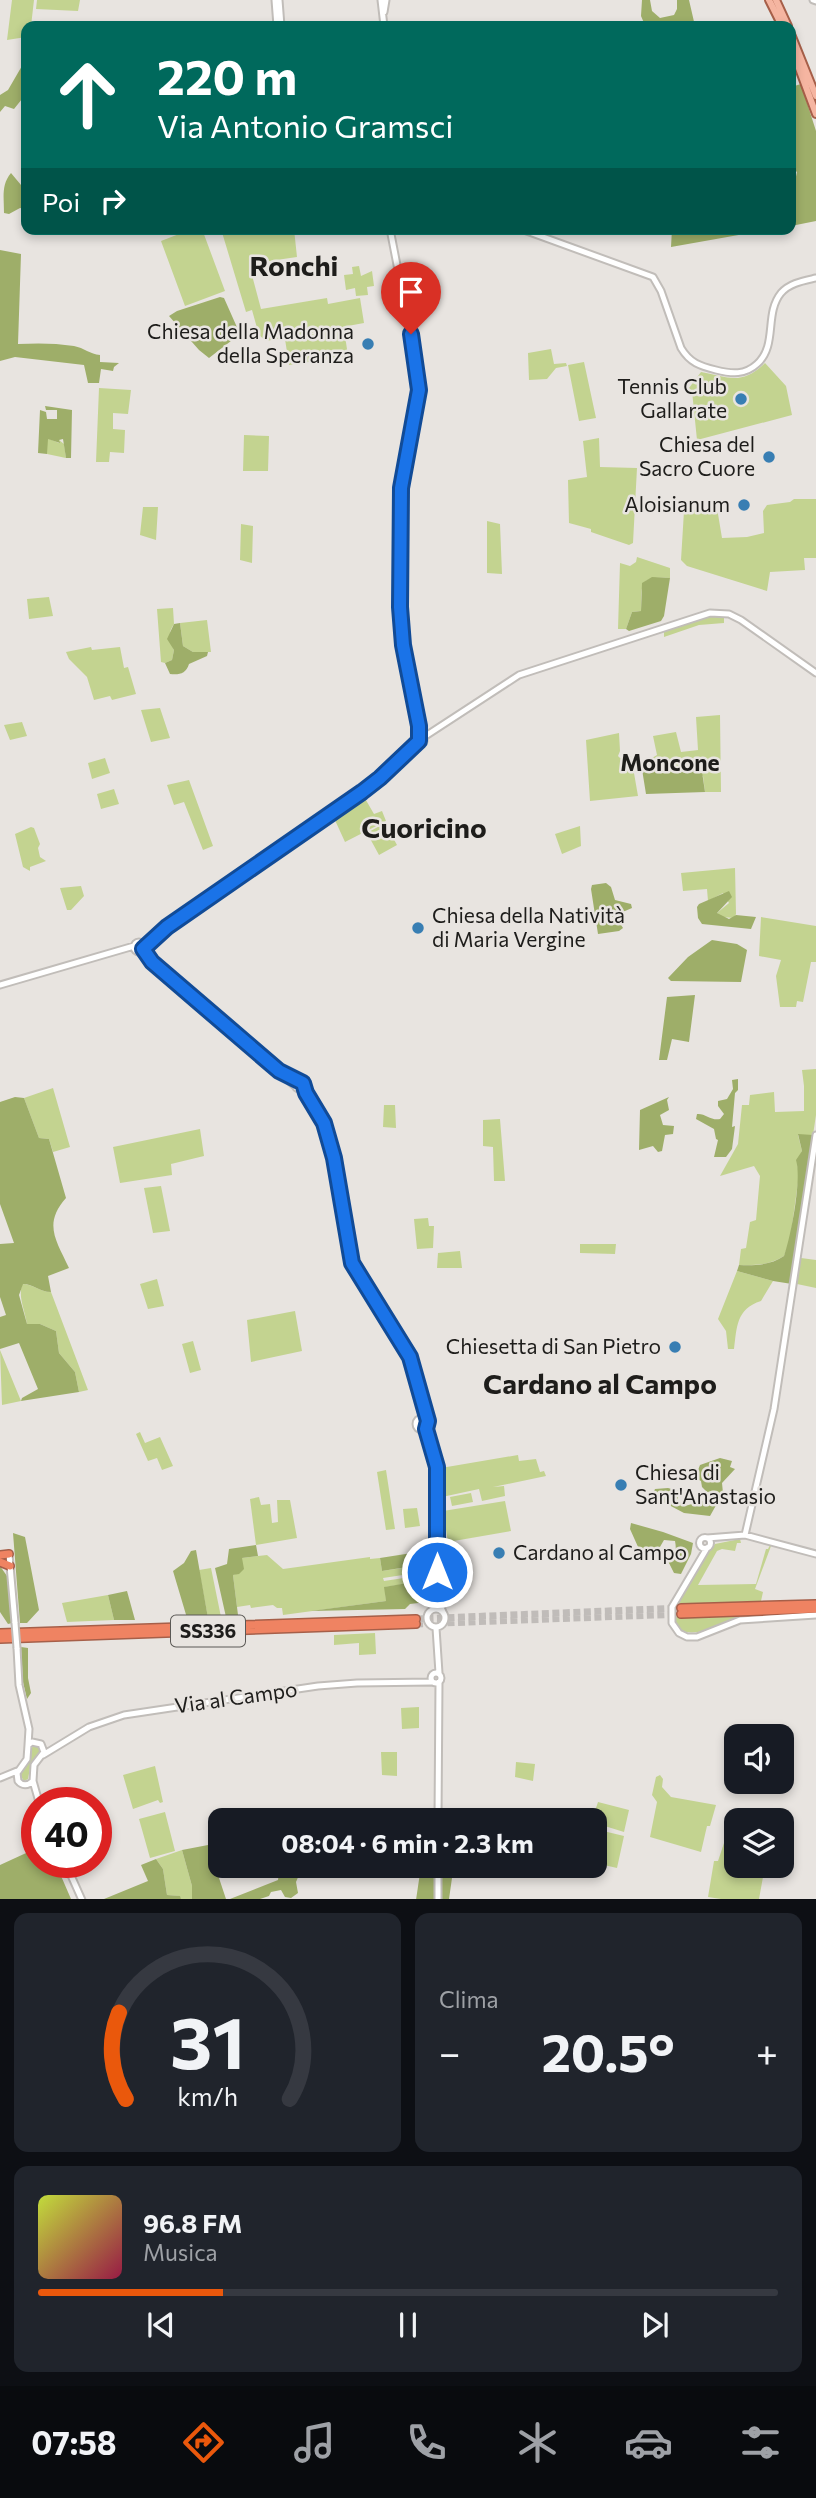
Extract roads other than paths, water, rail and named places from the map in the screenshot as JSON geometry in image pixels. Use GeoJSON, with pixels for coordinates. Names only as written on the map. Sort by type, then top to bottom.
{"type":"FeatureCollection","features":[{"type":"Feature","properties":{"kind":"highway"},"geometry":{"type":"LineString","coordinates":[[0,1555],[9,1554]]}},
{"type":"Feature","properties":{"kind":"highway"},"geometry":{"type":"LineString","coordinates":[[0,1562],[10,1566]]}},
{"type":"Feature","properties":{"kind":"highway"},"geometry":{"type":"LineString","coordinates":[[816,1604],[681,1611],[816,1609]]}},
{"type":"Feature","properties":{"kind":"highway","name":"SS336"},"geometry":{"type":"LineString","coordinates":[[3,1636],[416,1621]]}},
{"type":"Feature","properties":{"kind":"main road"},"geometry":{"type":"LineString","coordinates":[[769,0],[780,21]]}},
{"type":"Feature","properties":{"kind":"main road"},"geometry":{"type":"LineString","coordinates":[[776,0],[786,21]]}},
{"type":"Feature","properties":{"kind":"main road"},"geometry":{"type":"LineString","coordinates":[[796,46],[816,96]]}},
{"type":"Feature","properties":{"kind":"main road"},"geometry":{"type":"LineString","coordinates":[[796,60],[816,114]]}},
{"type":"Feature","properties":{"kind":"street"},"geometry":{"type":"LineString","coordinates":[[277,0],[278,21]]}},
{"type":"Feature","properties":{"kind":"street"},"geometry":{"type":"LineString","coordinates":[[381,0],[384,16]]}},
{"type":"Feature","properties":{"kind":"street"},"geometry":{"type":"LineString","coordinates":[[384,21],[386,0]]}},
{"type":"Feature","properties":{"kind":"street"},"geometry":{"type":"LineString","coordinates":[[780,8],[782,0]]}},
{"type":"Feature","properties":{"kind":"street"},"geometry":{"type":"LineString","coordinates":[[391,235],[417,365],[419,390],[401,488],[400,607],[403,645],[421,738]]}},
{"type":"Feature","properties":{"kind":"street"},"geometry":{"type":"LineString","coordinates":[[538,235],[653,277],[657,281],[686,357],[696,365],[732,374],[753,368],[767,353],[774,308],[781,293],[789,286],[816,278]]}},
{"type":"Feature","properties":{"kind":"street"},"geometry":{"type":"LineString","coordinates":[[0,985],[120,950],[139,948],[362,792],[421,738],[519,675],[710,613],[729,614],[752,626],[816,673]]}},
{"type":"Feature","properties":{"kind":"street"},"geometry":{"type":"LineString","coordinates":[[139,948],[152,962],[299,1086],[324,1123],[332,1148],[352,1263],[410,1357],[422,1399],[422,1418]]}},
{"type":"Feature","properties":{"kind":"street"},"geometry":{"type":"LineString","coordinates":[[746,1535],[774,1407],[816,1135]]}},
{"type":"Feature","properties":{"kind":"street"},"geometry":{"type":"LineString","coordinates":[[422,1418],[416,1421],[416,1427],[425,1430]]}},
{"type":"Feature","properties":{"kind":"street"},"geometry":{"type":"LineString","coordinates":[[422,1418],[428,1423],[425,1430],[437,1467],[437,1598],[427,1620],[436,1628],[442,1626],[445,1621],[437,1598]]}},
{"type":"Feature","properties":{"kind":"street"},"geometry":{"type":"LineString","coordinates":[[816,1554],[746,1535],[728,1536],[707,1544],[671,1610],[674,1628],[684,1636],[697,1637],[747,1619],[816,1615]]}},
{"type":"Feature","properties":{"kind":"street"},"geometry":{"type":"LineString","coordinates":[[0,1779],[17,1772],[27,1759],[29,1729],[19,1685],[9,1554]]}},
{"type":"Feature","properties":{"kind":"street"},"geometry":{"type":"LineString","coordinates":[[432,1610],[443,1612]]}},
{"type":"Feature","properties":{"kind":"street"},"geometry":{"type":"LineString","coordinates":[[436,1628],[438,1808]]}},
{"type":"Feature","properties":{"kind":"street","name":"Via al Campo"},"geometry":{"type":"LineString","coordinates":[[43,1755],[96,1724],[138,1713],[306,1688],[357,1683],[420,1682],[435,1678]]}},
{"type":"Feature","properties":{"kind":"street"},"geometry":{"type":"LineString","coordinates":[[28,1745],[36,1741],[29,1729]]}},
{"type":"Feature","properties":{"kind":"street","name":"Via al Campo"},"geometry":{"type":"LineString","coordinates":[[36,1741],[43,1745],[59,1745]]}},
{"type":"Feature","properties":{"kind":"street"},"geometry":{"type":"LineString","coordinates":[[34,1787],[34,1765],[43,1755],[43,1745]]}},
{"type":"Feature","properties":{"kind":"street"},"geometry":{"type":"LineString","coordinates":[[17,1772],[18,1781]]}},
{"type":"Feature","properties":{"kind":"street"},"geometry":{"type":"LineString","coordinates":[[0,1779],[18,1781],[24,1785],[33,1781]]}},
{"type":"Feature","properties":{"kind":"street"},"geometry":{"type":"LineString","coordinates":[[72,1878],[82,1899]]}},
{"type":"Feature","properties":{"kind":"street"},"geometry":{"type":"LineString","coordinates":[[438,1878],[438,1899]]}},
{"type":"Feature","properties":{"kind":"tunnel"},"geometry":{"type":"LineString","coordinates":[[416,1619],[681,1608]]}},
{"type":"Feature","properties":{"kind":"tunnel"},"geometry":{"type":"LineString","coordinates":[[416,1624],[681,1614]]}},
{"type":"Feature","properties":{"kind":"place","name":"Chiesa della Madonna della Speranza"},"geometry":{"type":"Point","coordinates":[368,344]}},
{"type":"Feature","properties":{"kind":"place","name":"Tennis Club Gallarate"},"geometry":{"type":"Point","coordinates":[741,399]}},
{"type":"Feature","properties":{"kind":"place","name":"Chiesa del Sacro Cuore"},"geometry":{"type":"Point","coordinates":[769,457]}},
{"type":"Feature","properties":{"kind":"place","name":"Aloisianum"},"geometry":{"type":"Point","coordinates":[744,505]}},
{"type":"Feature","properties":{"kind":"place","name":"Chiesa della Natività di Maria Vergine"},"geometry":{"type":"Point","coordinates":[418,928]}},
{"type":"Feature","properties":{"kind":"place","name":"Chiesetta di San Pietro"},"geometry":{"type":"Point","coordinates":[675,1347]}},
{"type":"Feature","properties":{"kind":"place","name":"Chiesa di Sant'Anastasio"},"geometry":{"type":"Point","coordinates":[621,1485]}},
{"type":"Feature","properties":{"kind":"place","name":"Cardano al Campo"},"geometry":{"type":"Point","coordinates":[499,1553]}},
{"type":"Feature","properties":{"kind":"district","name":"Ronchi"},"geometry":{"type":"Point","coordinates":[294,266]}},
{"type":"Feature","properties":{"kind":"district","name":"Moncone"},"geometry":{"type":"Point","coordinates":[670,763]}},
{"type":"Feature","properties":{"kind":"district","name":"Cuoricino"},"geometry":{"type":"Point","coordinates":[424,828]}},
{"type":"Feature","properties":{"kind":"district","name":"Cardano al Campo"},"geometry":{"type":"Point","coordinates":[600,1384]}}]}
